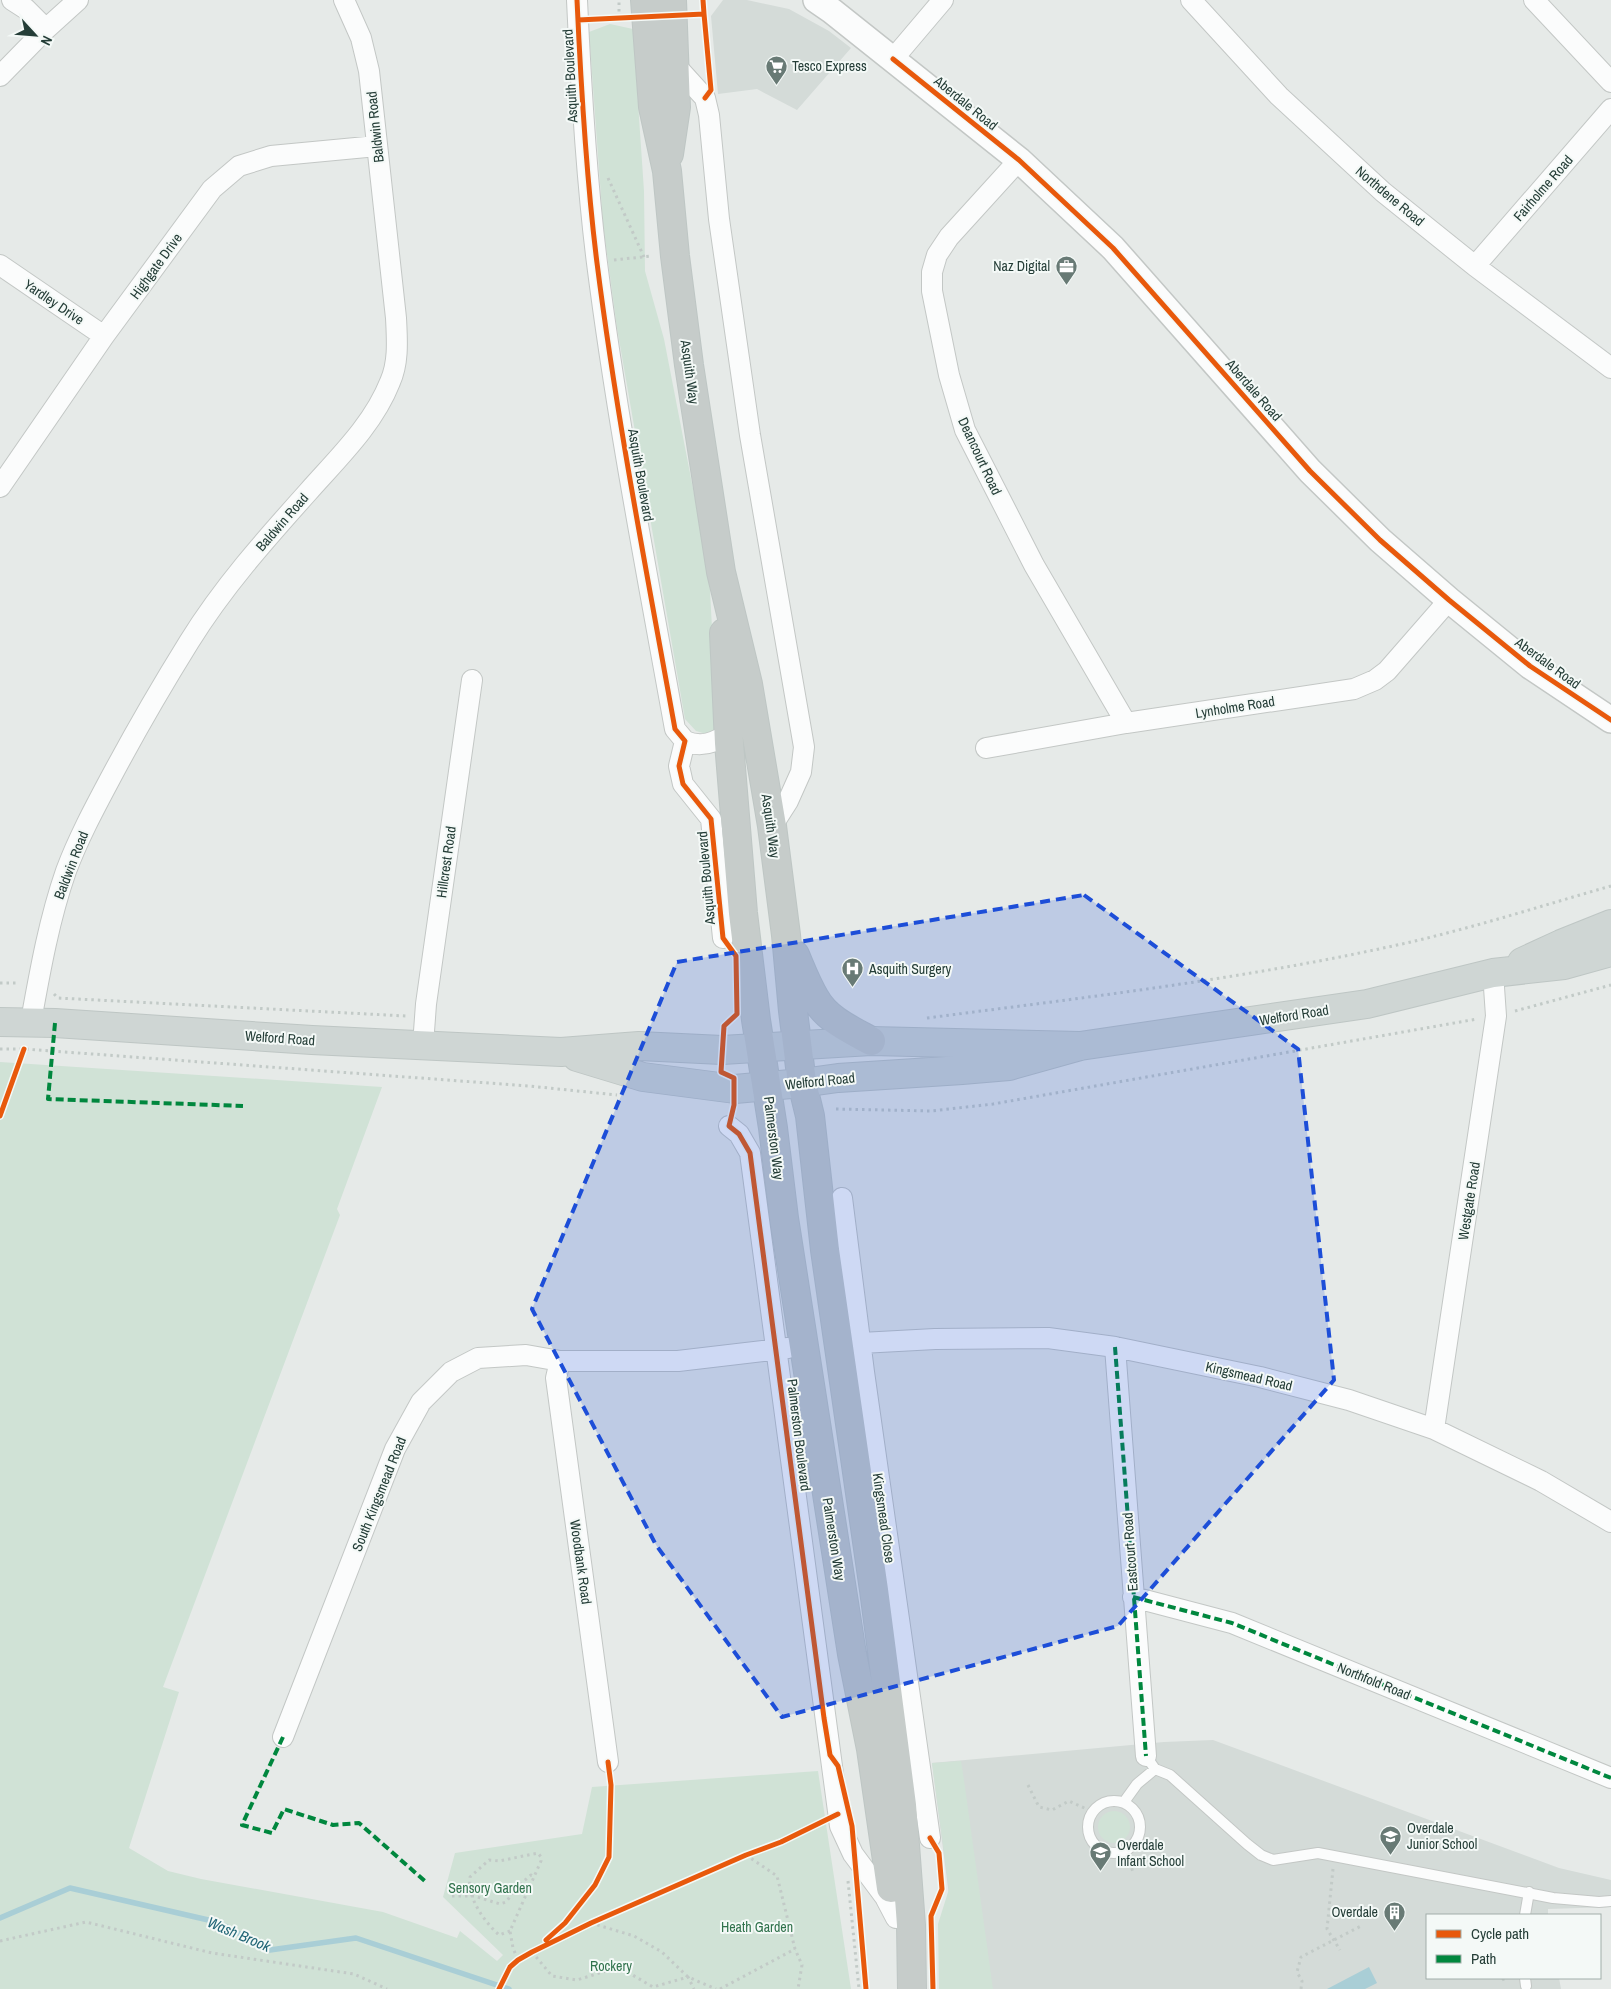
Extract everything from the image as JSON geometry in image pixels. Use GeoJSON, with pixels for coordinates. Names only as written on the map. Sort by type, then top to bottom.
{"type":"FeatureCollection","features":[{"type":"Feature","properties":{"kind":"highway","name":"Asquith Way"},"geometry":{"type":"LineString","coordinates":[[645,0],[653,108],[667,171],[675,256],[689,365],[721,572],[748,684],[772,826],[802,1084]]}},
{"type":"Feature","properties":{"kind":"highway","name":"Asquith Way"},"geometry":{"type":"LineString","coordinates":[[667,171],[676,107],[672,0]]}},
{"type":"Feature","properties":{"kind":"highway","name":"Asquith Way"},"geometry":{"type":"LineString","coordinates":[[721,572],[728,733],[743,913],[767,1087]]}},
{"type":"Feature","properties":{"kind":"highway"},"geometry":{"type":"LineString","coordinates":[[786,935],[815,999],[839,1023],[871,1041]]}},
{"type":"Feature","properties":{"kind":"highway","name":"Palmerston Way"},"geometry":{"type":"LineString","coordinates":[[802,1084],[810,1116],[825,1250],[874,1590],[902,1805],[911,1925],[910,1989]]}},
{"type":"Feature","properties":{"kind":"highway","name":"Palmerston Way"},"geometry":{"type":"LineString","coordinates":[[767,1087],[784,1218],[852,1654],[871,1749],[896,1918],[910,1989]]}},
{"type":"Feature","properties":{"kind":"highway"},"geometry":{"type":"LineString","coordinates":[[804,1345],[815,1341],[820,1333],[825,1250]]}},
{"type":"Feature","properties":{"kind":"main road","name":"Welford Road"},"geometry":{"type":"LineString","coordinates":[[1499,972],[1611,924]]}},
{"type":"Feature","properties":{"kind":"main road","name":"Welford Road"},"geometry":{"type":"LineString","coordinates":[[561,1052],[643,1077],[735,1089],[802,1084],[838,1078],[1009,1066],[1080,1046],[1367,1004],[1499,972],[1564,965],[1611,952]]}},
{"type":"Feature","properties":{"kind":"main road","name":"Welford Road"},"geometry":{"type":"LineString","coordinates":[[0,1022],[31,1021],[312,1040],[561,1052],[639,1046],[722,1050],[871,1041],[1080,1046]]}},
{"type":"Feature","properties":{"kind":"street"},"geometry":{"type":"LineString","coordinates":[[12,0],[26,9],[46,29]]}},
{"type":"Feature","properties":{"kind":"street"},"geometry":{"type":"LineString","coordinates":[[0,76],[46,29],[78,0]]}},
{"type":"Feature","properties":{"kind":"street","name":"Baldwin Road"},"geometry":{"type":"LineString","coordinates":[[31,1021],[48,930],[67,870],[89,819],[137,729],[220,594],[358,436],[379,407],[392,379],[398,346],[369,71],[361,38],[344,0]]}},
{"type":"Feature","properties":{"kind":"street","name":"Asquith Boulevard"},"geometry":{"type":"LineString","coordinates":[[577,0],[584,125],[597,262],[620,419],[675,729],[685,741],[679,766],[683,784],[712,819],[723,938]]}},
{"type":"Feature","properties":{"kind":"street","name":"Aberdale Road"},"geometry":{"type":"LineString","coordinates":[[816,0],[1019,160],[1113,248],[1310,471],[1380,540],[1449,600],[1530,666],[1611,720]]}},
{"type":"Feature","properties":{"kind":"street"},"geometry":{"type":"LineString","coordinates":[[893,59],[943,0]]}},
{"type":"Feature","properties":{"kind":"street","name":"Northdene Road"},"geometry":{"type":"LineString","coordinates":[[1191,0],[1279,96],[1383,192],[1475,266],[1611,368]]}},
{"type":"Feature","properties":{"kind":"street"},"geometry":{"type":"LineString","coordinates":[[1534,0],[1611,82]]}},
{"type":"Feature","properties":{"kind":"street"},"geometry":{"type":"LineString","coordinates":[[675,65],[705,98],[709,116],[719,219],[750,436],[804,747],[801,772],[788,802],[772,826]]}},
{"type":"Feature","properties":{"kind":"street","name":"Fairholme Road"},"geometry":{"type":"LineString","coordinates":[[1475,266],[1611,109]]}},
{"type":"Feature","properties":{"kind":"street","name":"Highgate Drive"},"geometry":{"type":"LineString","coordinates":[[0,487],[104,336],[212,189],[239,166],[271,156],[377,146]]}},
{"type":"Feature","properties":{"kind":"street","name":"Deancourt Road"},"geometry":{"type":"LineString","coordinates":[[1019,160],[949,236],[937,255],[932,272],[932,291],[949,374],[965,430],[1034,566],[1126,723]]}},
{"type":"Feature","properties":{"kind":"street","name":"Yardley Drive"},"geometry":{"type":"LineString","coordinates":[[2,266],[104,336]]}},
{"type":"Feature","properties":{"kind":"street","name":"Lynholme Road"},"geometry":{"type":"LineString","coordinates":[[986,748],[1126,723],[1365,685],[1387,671],[1397,661],[1449,600]]}},
{"type":"Feature","properties":{"kind":"street","name":"Hillcrest Road"},"geometry":{"type":"LineString","coordinates":[[423,1045],[426,1004],[472,680]]}},
{"type":"Feature","properties":{"kind":"street"},"geometry":{"type":"LineString","coordinates":[[685,741],[692,744],[705,745],[720,739],[728,733]]}},
{"type":"Feature","properties":{"kind":"street","name":"Westgate Road"},"geometry":{"type":"LineString","coordinates":[[1434,1429],[1496,1016],[1499,972]]}},
{"type":"Feature","properties":{"kind":"street","name":"Palmerston Boulevard"},"geometry":{"type":"LineString","coordinates":[[729,1126],[739,1134],[750,1153],[840,1826],[853,1854],[885,1897],[896,1918]]}},
{"type":"Feature","properties":{"kind":"street","name":"Kingsmead Close"},"geometry":{"type":"LineString","coordinates":[[842,1198],[930,1838]]}},
{"type":"Feature","properties":{"kind":"street","name":"Kingsmead Road"},"geometry":{"type":"LineString","coordinates":[[861,1343],[935,1338],[1048,1338],[1115,1348],[1260,1377],[1350,1400],[1434,1429],[1541,1482],[1611,1522]]}},
{"type":"Feature","properties":{"kind":"street","name":"South Kingsmead Road"},"geometry":{"type":"LineString","coordinates":[[283,1737],[395,1449],[421,1402],[451,1372],[478,1358],[526,1355],[560,1362],[678,1361],[804,1345]]}},
{"type":"Feature","properties":{"kind":"street","name":"Eastcourt Road"},"geometry":{"type":"LineString","coordinates":[[1115,1348],[1133,1597],[1150,1763]]}},
{"type":"Feature","properties":{"kind":"street","name":"Woodbank Road"},"geometry":{"type":"LineString","coordinates":[[560,1362],[556,1378],[608,1762]]}},
{"type":"Feature","properties":{"kind":"street","name":"Northfold Road"},"geometry":{"type":"LineString","coordinates":[[1133,1597],[1232,1623],[1611,1778]]}},
{"type":"Feature","properties":{"kind":"lane"},"geometry":{"type":"LineString","coordinates":[[1124,1802],[1150,1763],[1170,1776],[1261,1855],[1273,1860],[1318,1853],[1553,1898],[1599,1902],[1611,1901]]}},
{"type":"Feature","properties":{"kind":"lane"},"geometry":{"type":"LineString","coordinates":[[1107,1802],[1124,1802],[1131,1807],[1140,1822],[1138,1838],[1125,1850],[1109,1852],[1095,1843],[1090,1836],[1089,1828],[1093,1812],[1107,1802]]}},
{"type":"Feature","properties":{"kind":"lane"},"geometry":{"type":"LineString","coordinates":[[1525,1914],[1529,1892]]}},
{"type":"Feature","properties":{"kind":"path"},"geometry":{"type":"LineString","coordinates":[[619,0],[619,18]]}},
{"type":"Feature","properties":{"kind":"path"},"geometry":{"type":"LineString","coordinates":[[604,169],[644,257]]}},
{"type":"Feature","properties":{"kind":"path"},"geometry":{"type":"LineString","coordinates":[[597,262],[651,256]]}},
{"type":"Feature","properties":{"kind":"path"},"geometry":{"type":"LineString","coordinates":[[922,1018],[1101,995],[1310,963],[1390,947],[1469,928],[1611,886]]}},
{"type":"Feature","properties":{"kind":"path"},"geometry":{"type":"LineString","coordinates":[[0,983],[38,983],[58,998],[406,1016],[426,1004]]}},
{"type":"Feature","properties":{"kind":"path"},"geometry":{"type":"LineString","coordinates":[[836,1109],[932,1111],[993,1104],[1496,1016],[1611,985]]}},
{"type":"Feature","properties":{"kind":"path"},"geometry":{"type":"LineString","coordinates":[[0,1049],[24,1049],[529,1086],[626,1095]]}},
{"type":"Feature","properties":{"kind":"path"},"geometry":{"type":"LineString","coordinates":[[0,1116],[24,1049]]}},
{"type":"Feature","properties":{"kind":"path"},"geometry":{"type":"LineString","coordinates":[[1028,1786],[1038,1807],[1052,1810],[1069,1801],[1093,1812]]}},
{"type":"Feature","properties":{"kind":"path"},"geometry":{"type":"LineString","coordinates":[[1125,1850],[1133,1872]]}},
{"type":"Feature","properties":{"kind":"path"},"geometry":{"type":"LineString","coordinates":[[736,1859],[754,1852]]}},
{"type":"Feature","properties":{"kind":"path"},"geometry":{"type":"LineString","coordinates":[[510,1931],[499,1935],[479,1911],[469,1884],[470,1877],[489,1860],[499,1861],[538,1853],[541,1856],[541,1861],[510,1931],[516,1962],[540,1947]]}},
{"type":"Feature","properties":{"kind":"path"},"geometry":{"type":"LineString","coordinates":[[746,1855],[777,1876],[795,1949],[802,1965],[798,1989]]}},
{"type":"Feature","properties":{"kind":"path"},"geometry":{"type":"LineString","coordinates":[[1335,1856],[1327,1929],[1340,1950]]}},
{"type":"Feature","properties":{"kind":"path"},"geometry":{"type":"LineString","coordinates":[[452,1896],[474,1896],[500,1904],[506,1902],[525,1879],[531,1876],[534,1877]]}},
{"type":"Feature","properties":{"kind":"path"},"geometry":{"type":"LineString","coordinates":[[848,1878],[858,1989]]}},
{"type":"Feature","properties":{"kind":"path"},"geometry":{"type":"LineString","coordinates":[[583,1927],[600,1919]]}},
{"type":"Feature","properties":{"kind":"path"},"geometry":{"type":"LineString","coordinates":[[0,1941],[86,1922],[212,1953],[354,1974],[388,1989]]}},
{"type":"Feature","properties":{"kind":"path"},"geometry":{"type":"LineString","coordinates":[[591,1923],[634,1936],[662,1952],[688,1977],[694,1989]]}},
{"type":"Feature","properties":{"kind":"path"},"geometry":{"type":"LineString","coordinates":[[1301,1989],[1302,1981],[1297,1972],[1301,1957],[1362,1926]]}},
{"type":"Feature","properties":{"kind":"path"},"geometry":{"type":"LineString","coordinates":[[720,1989],[795,1949]]}},
{"type":"Feature","properties":{"kind":"path"},"geometry":{"type":"LineString","coordinates":[[532,1952],[552,1976],[577,1980],[619,1967],[653,1987],[688,1977],[716,1989]]}},
{"type":"Feature","properties":{"kind":"highlighted area"},"geometry":{"type":"Polygon","coordinates":[[[1084,895],[1298,1049],[1334,1380],[1118,1626],[782,1717],[656,1545],[532,1309],[677,962],[1084,895]]]}},
{"type":"Feature","properties":{"kind":"shaded area"},"geometry":{"type":"Polygon","coordinates":[[[723,0],[747,0],[789,9],[829,31],[851,48],[797,110],[757,89],[718,94],[711,16],[723,0]]]}},
{"type":"Feature","properties":{"kind":"shaded area"},"geometry":{"type":"Polygon","coordinates":[[[1213,1740],[1559,1868],[1611,1880],[1611,1907],[1548,1909],[1548,1914],[1426,1914],[1426,1979],[1559,1979],[1561,1989],[954,1989],[951,1911],[932,1763],[1164,1742],[1213,1740]]]}},
{"type":"Feature","properties":{"kind":"green space"},"geometry":{"type":"Polygon","coordinates":[[[610,24],[633,29],[644,191],[645,271],[664,339],[709,571],[717,724],[710,735],[696,731],[685,719],[617,328],[603,224],[589,32],[610,24]]]}},
{"type":"Feature","properties":{"kind":"green space"},"geometry":{"type":"Polygon","coordinates":[[[0,1062],[382,1087],[337,1209],[340,1215],[163,1687],[179,1692],[129,1848],[168,1871],[201,1879],[383,1912],[457,1938],[460,1931],[497,1961],[503,1955],[443,1897],[455,1853],[582,1834],[592,1787],[818,1771],[851,1989],[0,1989],[0,1062]]]}},
{"type":"Feature","properties":{"kind":"green space"},"geometry":{"type":"Polygon","coordinates":[[[961,1761],[993,1989],[939,1989],[938,1924],[949,1889],[932,1763],[961,1761]]]}},
{"type":"Feature","properties":{"kind":"green space"},"geometry":{"type":"Polygon","coordinates":[[[1114,1811],[1120,1812],[1125,1816],[1129,1821],[1129,1833],[1125,1838],[1120,1842],[1114,1843],[1108,1842],[1103,1838],[1099,1833],[1098,1827],[1099,1821],[1103,1816],[1108,1812],[1114,1811]]]}},
{"type":"Feature","properties":{"kind":"water"},"geometry":{"type":"Polygon","coordinates":[[[1369,1967],[1377,1983],[1365,1989],[1327,1989],[1369,1967]]]}},
{"type":"Feature","properties":{"kind":"waterway","name":"Wash Brook"},"geometry":{"type":"LineString","coordinates":[[0,1918],[70,1888],[217,1922],[270,1950],[356,1938],[509,1989]]}},
{"type":"Feature","properties":{"kind":"marked path"},"geometry":{"type":"LineString","coordinates":[[55,1023],[48,1099],[243,1106]]}},
{"type":"Feature","properties":{"kind":"marked path"},"geometry":{"type":"LineString","coordinates":[[1115,1347],[1146,1756]]}},
{"type":"Feature","properties":{"kind":"marked path"},"geometry":{"type":"LineString","coordinates":[[1133,1597],[1232,1623],[1611,1778]]}},
{"type":"Feature","properties":{"kind":"marked path"},"geometry":{"type":"LineString","coordinates":[[283,1737],[242,1825],[272,1833],[284,1809],[333,1825],[359,1823],[427,1883]]}},
{"type":"Feature","properties":{"kind":"cycle path"},"geometry":{"type":"LineString","coordinates":[[577,0],[584,132],[593,230],[623,439],[675,729],[685,741],[679,766],[683,784],[711,819],[723,938],[736,956],[737,1014],[724,1026],[721,1072],[734,1078],[734,1105],[729,1126],[739,1134],[750,1153],[824,1718],[830,1755],[838,1766],[852,1826],[866,1989]]}},
{"type":"Feature","properties":{"kind":"cycle path"},"geometry":{"type":"LineString","coordinates":[[578,20],[704,14],[703,0]]}},
{"type":"Feature","properties":{"kind":"cycle path"},"geometry":{"type":"LineString","coordinates":[[704,14],[711,90],[705,98]]}},
{"type":"Feature","properties":{"kind":"cycle path"},"geometry":{"type":"LineString","coordinates":[[893,59],[1019,160],[1113,248],[1310,471],[1380,540],[1449,600],[1530,666],[1611,720]]}},
{"type":"Feature","properties":{"kind":"cycle path"},"geometry":{"type":"LineString","coordinates":[[0,1116],[24,1049]]}},
{"type":"Feature","properties":{"kind":"cycle path"},"geometry":{"type":"LineString","coordinates":[[546,1940],[565,1923],[595,1885],[609,1857],[611,1785],[608,1762]]}},
{"type":"Feature","properties":{"kind":"cycle path"},"geometry":{"type":"LineString","coordinates":[[499,1989],[510,1967],[532,1952],[591,1923],[746,1855],[781,1842],[838,1814]]}},
{"type":"Feature","properties":{"kind":"cycle path"},"geometry":{"type":"LineString","coordinates":[[930,1838],[939,1853],[942,1889],[931,1916],[933,1989]]}},
{"type":"Feature","properties":{"kind":"place","name":"Tesco Express"},"geometry":{"type":"Point","coordinates":[776,85]}},
{"type":"Feature","properties":{"kind":"place","name":"Naz Digital"},"geometry":{"type":"Point","coordinates":[1066,285]}},
{"type":"Feature","properties":{"kind":"place","name":"Asquith Surgery"},"geometry":{"type":"Point","coordinates":[853,988]}},
{"type":"Feature","properties":{"kind":"place","name":"Overdale Junior School"},"geometry":{"type":"Point","coordinates":[1391,1855]}},
{"type":"Feature","properties":{"kind":"place","name":"Overdale Infant School"},"geometry":{"type":"Point","coordinates":[1101,1872]}},
{"type":"Feature","properties":{"kind":"place","name":"Overdale"},"geometry":{"type":"Point","coordinates":[1394,1931]}},
{"type":"Feature","properties":{"kind":"park label","name":"Sensory Garden"},"geometry":{"type":"Point","coordinates":[490,1888]}},
{"type":"Feature","properties":{"kind":"park label","name":"Heath Garden"},"geometry":{"type":"Point","coordinates":[757,1927]}},
{"type":"Feature","properties":{"kind":"park label","name":"Rockery"},"geometry":{"type":"Point","coordinates":[611,1966]}}]}
